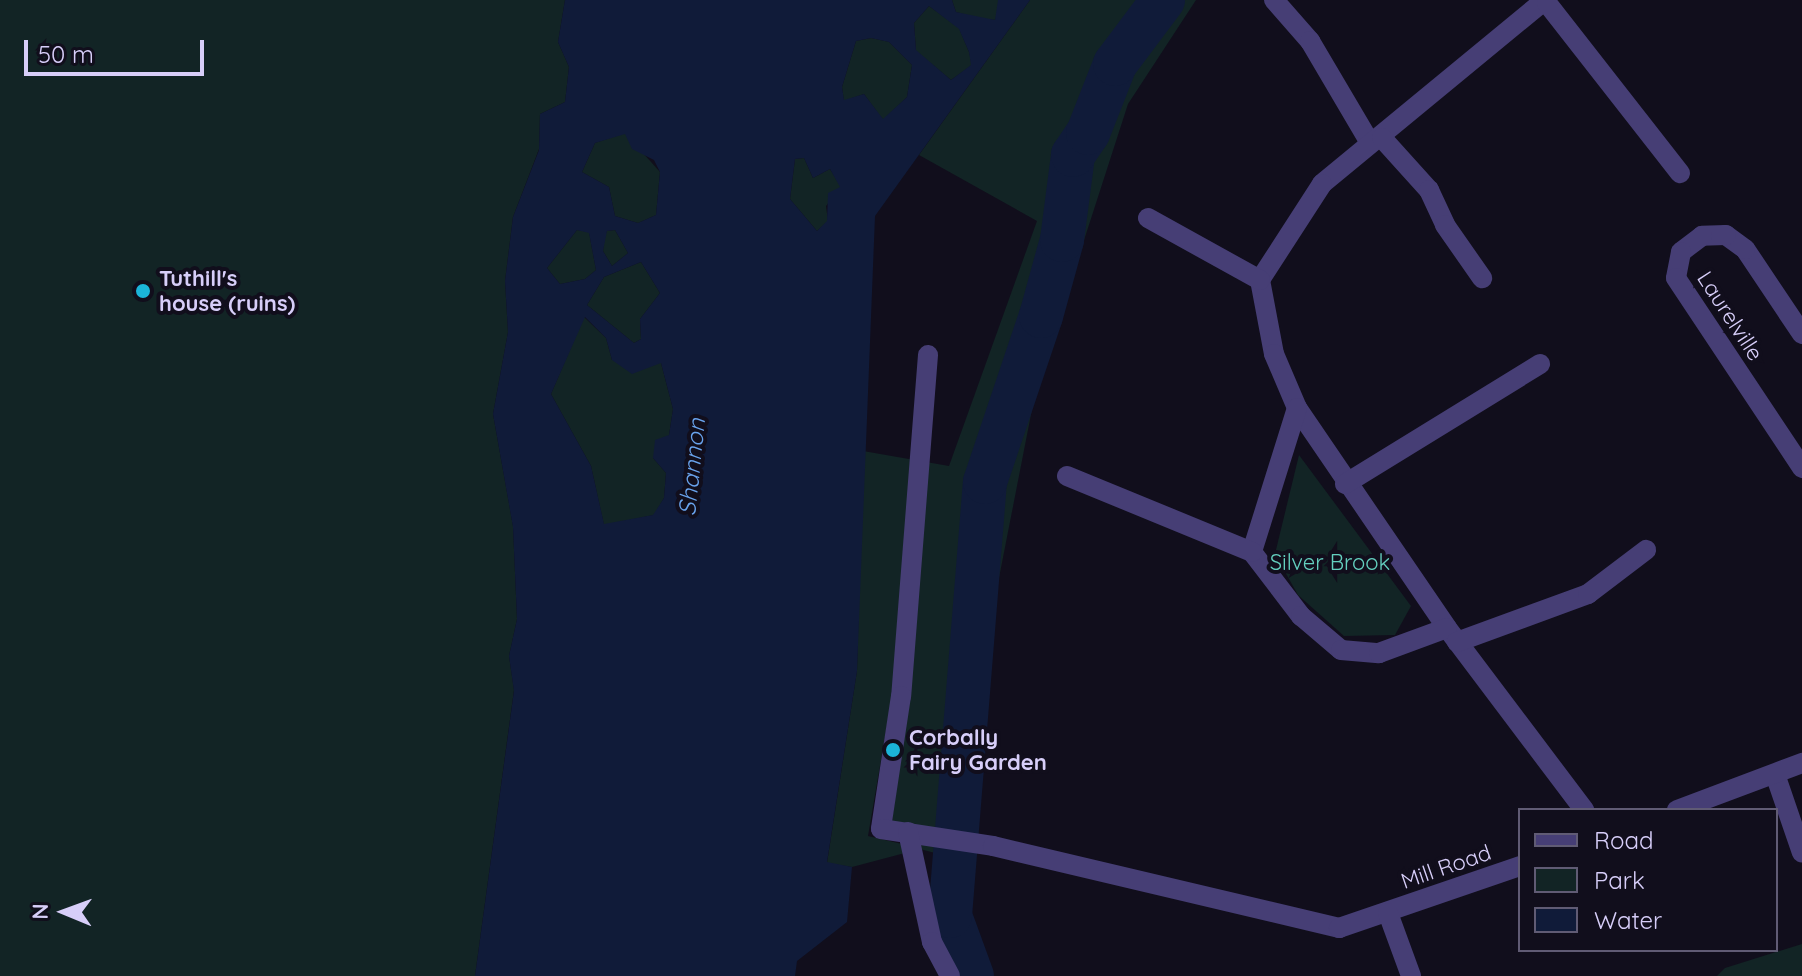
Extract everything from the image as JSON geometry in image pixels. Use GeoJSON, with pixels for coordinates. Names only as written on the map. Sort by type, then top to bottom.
{"type":"FeatureCollection","features":[{"type":"Feature","properties":{"kind":"street"},"geometry":{"type":"LineString","coordinates":[[1274,0],[1310,41],[1376,139],[1429,190],[1445,225],[1482,278]]}},
{"type":"Feature","properties":{"kind":"street"},"geometry":{"type":"LineString","coordinates":[[1582,808],[1452,635],[1345,484],[1297,408],[1274,354],[1260,280],[1322,184],[1546,2],[1680,173]]}},
{"type":"Feature","properties":{"kind":"street"},"geometry":{"type":"LineString","coordinates":[[1148,218],[1260,280]]}},
{"type":"Feature","properties":{"kind":"street","name":"Laurelville"},"geometry":{"type":"LineString","coordinates":[[1802,334],[1745,249],[1726,235],[1702,236],[1681,252],[1676,278],[1802,468]]}},
{"type":"Feature","properties":{"kind":"street"},"geometry":{"type":"LineString","coordinates":[[928,355],[901,696],[881,829],[908,832],[932,942],[950,976]]}},
{"type":"Feature","properties":{"kind":"street"},"geometry":{"type":"LineString","coordinates":[[1345,484],[1540,364]]}},
{"type":"Feature","properties":{"kind":"street"},"geometry":{"type":"LineString","coordinates":[[1252,552],[1297,408]]}},
{"type":"Feature","properties":{"kind":"street"},"geometry":{"type":"LineString","coordinates":[[1067,476],[1252,552],[1301,616],[1341,650],[1379,653],[1452,635],[1588,594],[1646,550]]}},
{"type":"Feature","properties":{"kind":"street"},"geometry":{"type":"LineString","coordinates":[[1682,808],[1802,763]]}},
{"type":"Feature","properties":{"kind":"street"},"geometry":{"type":"LineString","coordinates":[[1775,774],[1802,853]]}},
{"type":"Feature","properties":{"kind":"street","name":"Mill Road"},"geometry":{"type":"LineString","coordinates":[[908,832],[993,846],[1339,928],[1518,867]]}},
{"type":"Feature","properties":{"kind":"street"},"geometry":{"type":"LineString","coordinates":[[1388,913],[1411,976]]}},
{"type":"Feature","properties":{"kind":"green space"},"geometry":{"type":"Polygon","coordinates":[[[0,0],[565,0],[558,42],[569,67],[565,102],[540,114],[539,149],[513,217],[505,281],[508,332],[493,414],[513,526],[517,619],[509,656],[514,690],[475,976],[0,976],[0,0]]]}},
{"type":"Feature","properties":{"kind":"green space"},"geometry":{"type":"Polygon","coordinates":[[[952,0],[998,0],[1000,10],[995,20],[978,18],[956,12],[952,0]]]}},
{"type":"Feature","properties":{"kind":"green space"},"geometry":{"type":"Polygon","coordinates":[[[1030,0],[1196,0],[1128,104],[1036,389],[979,680],[969,862],[920,849],[852,867],[827,863],[857,671],[863,451],[949,466],[1037,221],[919,155],[1030,0]],[[895,678],[868,836],[919,848],[892,821],[911,681],[895,678]]]}},
{"type":"Feature","properties":{"kind":"green space"},"geometry":{"type":"Polygon","coordinates":[[[929,6],[959,28],[969,52],[972,65],[951,80],[916,51],[914,23],[929,6]]]}},
{"type":"Feature","properties":{"kind":"green space"},"geometry":{"type":"Polygon","coordinates":[[[871,38],[889,42],[912,65],[907,97],[883,120],[864,94],[844,101],[842,87],[856,41],[871,38]]]}},
{"type":"Feature","properties":{"kind":"green space"},"geometry":{"type":"Polygon","coordinates":[[[625,133],[660,172],[656,215],[638,223],[615,216],[609,187],[582,172],[595,143],[625,133]]]}},
{"type":"Feature","properties":{"kind":"green space"},"geometry":{"type":"Polygon","coordinates":[[[804,158],[813,178],[830,169],[841,187],[826,206],[828,221],[817,231],[790,199],[795,159],[804,158]]]}},
{"type":"Feature","properties":{"kind":"green space"},"geometry":{"type":"Polygon","coordinates":[[[577,230],[589,232],[596,270],[585,279],[560,284],[547,268],[577,230]]]}},
{"type":"Feature","properties":{"kind":"green space"},"geometry":{"type":"Polygon","coordinates":[[[615,230],[628,253],[612,266],[603,251],[604,239],[607,231],[615,230]]]}},
{"type":"Feature","properties":{"kind":"green space"},"geometry":{"type":"Polygon","coordinates":[[[641,262],[660,293],[640,319],[641,339],[634,343],[587,305],[604,277],[641,262]]]}},
{"type":"Feature","properties":{"kind":"green space"},"geometry":{"type":"Polygon","coordinates":[[[584,317],[606,338],[612,360],[661,363],[673,409],[669,435],[653,458],[666,473],[664,498],[654,515],[604,525],[591,466],[551,394],[584,317]]]}},
{"type":"Feature","properties":{"kind":"green space","name":"Silver Brook"},"geometry":{"type":"Polygon","coordinates":[[[1299,455],[1411,606],[1395,635],[1344,636],[1298,595],[1275,554],[1299,455]]]}},
{"type":"Feature","properties":{"kind":"green space"},"geometry":{"type":"Polygon","coordinates":[[[1802,944],[1802,976],[1717,976],[1725,968],[1802,944]]]}},
{"type":"Feature","properties":{"kind":"water","name":"Shannon"},"geometry":{"type":"Polygon","coordinates":[[[565,0],[952,0],[956,12],[995,20],[998,0],[1030,0],[875,216],[857,671],[827,862],[852,867],[847,922],[797,961],[795,976],[475,976],[514,691],[509,656],[517,619],[513,527],[493,414],[508,332],[505,281],[513,217],[539,150],[540,114],[565,102],[569,67],[558,42],[565,0]],[[929,6],[914,23],[916,50],[951,80],[971,65],[959,29],[929,6]],[[871,38],[856,41],[842,87],[844,100],[864,94],[883,119],[907,97],[912,65],[889,42],[871,38]],[[625,134],[595,143],[582,172],[609,187],[615,216],[638,223],[656,215],[660,172],[654,160],[632,149],[625,134]],[[804,158],[795,159],[790,199],[817,231],[827,221],[828,193],[840,187],[830,169],[813,178],[804,158]],[[577,230],[547,268],[560,284],[585,279],[596,270],[589,233],[577,230]],[[615,230],[607,231],[603,251],[612,266],[628,253],[615,230]],[[641,262],[604,277],[587,305],[634,343],[641,339],[640,319],[660,293],[641,262]],[[585,317],[551,394],[591,466],[604,524],[653,515],[664,498],[666,473],[653,458],[655,440],[669,435],[673,409],[661,363],[632,374],[612,360],[606,338],[585,317]]]}},
{"type":"Feature","properties":{"kind":"waterway"},"geometry":{"type":"LineString","coordinates":[[972,976],[950,916],[985,482],[1041,316],[1062,240],[1073,155],[1088,133],[1115,64],[1163,0]]}},
{"type":"Feature","properties":{"kind":"place","name":"Tuthill's house (ruins)"},"geometry":{"type":"Point","coordinates":[143,291]}},
{"type":"Feature","properties":{"kind":"place","name":"Corbally Fairy Garden"},"geometry":{"type":"Point","coordinates":[893,750]}}]}
